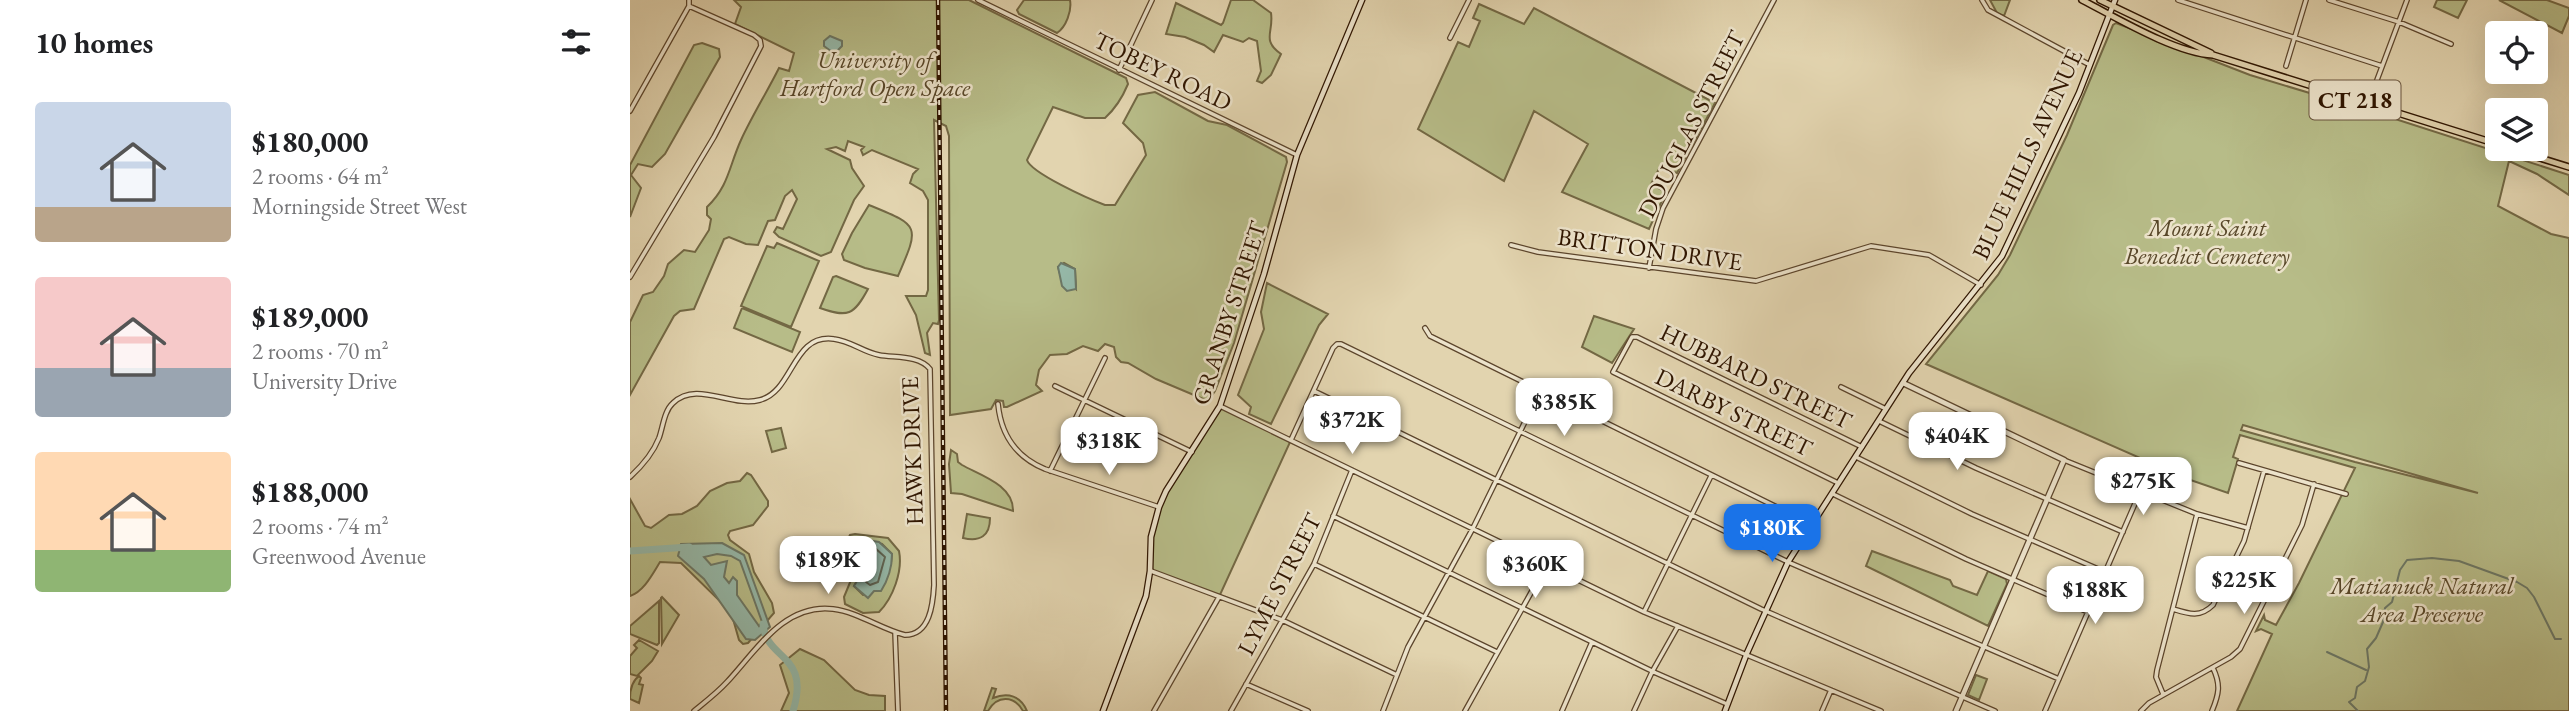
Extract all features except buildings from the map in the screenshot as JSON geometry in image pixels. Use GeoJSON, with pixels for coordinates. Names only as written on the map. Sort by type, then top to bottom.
{"type":"FeatureCollection","features":[{"type":"Feature","properties":{"kind":"main road","name":"GRANBY STREET"},"geometry":{"type":"LineString","coordinates":[[1105,710],[1146,596],[1151,537],[1158,507],[1169,485],[1220,406],[1264,274],[1297,155],[1362,0]]}},
{"type":"Feature","properties":{"kind":"main road","name":"CT 218"},"geometry":{"type":"LineString","coordinates":[[2082,0],[2172,43],[2205,55],[2213,55]]}},
{"type":"Feature","properties":{"kind":"main road","name":"CT 218"},"geometry":{"type":"LineString","coordinates":[[2099,0],[2114,3],[2213,55],[2485,140]]}},
{"type":"Feature","properties":{"kind":"main road","name":"BLUE HILLS AVENUE"},"geometry":{"type":"LineString","coordinates":[[1725,711],[1747,653],[1788,562],[1903,383],[1997,264],[2008,244],[2090,65],[2114,3]]}},
{"type":"Feature","properties":{"kind":"main road"},"geometry":{"type":"LineString","coordinates":[[2548,160],[2569,167]]}},
{"type":"Feature","properties":{"kind":"main road"},"geometry":{"type":"LineString","coordinates":[[1903,383],[2064,460],[1956,711]]}},
{"type":"Feature","properties":{"kind":"street"},"geometry":{"type":"LineString","coordinates":[[630,111],[689,6],[689,0]]}},
{"type":"Feature","properties":{"kind":"street","name":"TOBEY ROAD"},"geometry":{"type":"LineString","coordinates":[[978,0],[1297,155]]}},
{"type":"Feature","properties":{"kind":"street"},"geometry":{"type":"LineString","coordinates":[[1119,70],[1152,0]]}},
{"type":"Feature","properties":{"kind":"street"},"geometry":{"type":"LineString","coordinates":[[1450,38],[1469,0]]}},
{"type":"Feature","properties":{"kind":"street","name":"DOUGLAS STREET"},"geometry":{"type":"LineString","coordinates":[[1649,268],[1663,208],[1774,0]]}},
{"type":"Feature","properties":{"kind":"street"},"geometry":{"type":"LineString","coordinates":[[1982,0],[1989,10],[2090,65]]}},
{"type":"Feature","properties":{"kind":"street"},"geometry":{"type":"LineString","coordinates":[[2178,0],[2382,66]]}},
{"type":"Feature","properties":{"kind":"street"},"geometry":{"type":"LineString","coordinates":[[2286,66],[2306,0]]}},
{"type":"Feature","properties":{"kind":"street"},"geometry":{"type":"LineString","coordinates":[[2329,0],[2399,22],[2451,44]]}},
{"type":"Feature","properties":{"kind":"street"},"geometry":{"type":"LineString","coordinates":[[2368,104],[2407,0]]}},
{"type":"Feature","properties":{"kind":"street"},"geometry":{"type":"LineString","coordinates":[[630,277],[714,137],[761,46],[760,40],[754,34],[689,6]]}},
{"type":"Feature","properties":{"kind":"street","name":"BRITTON DRIVE"},"geometry":{"type":"LineString","coordinates":[[1511,245],[1538,252],[1756,281],[1871,246],[1929,255],[1981,285]]}},
{"type":"Feature","properties":{"kind":"street"},"geometry":{"type":"LineString","coordinates":[[1425,328],[1430,336],[1813,525]]}},
{"type":"Feature","properties":{"kind":"street","name":"HUBBARD STREET"},"geometry":{"type":"LineString","coordinates":[[1613,372],[1632,337],[1637,337],[1862,447]]}},
{"type":"Feature","properties":{"kind":"street","name":"HAWK DRIVE"},"geometry":{"type":"LineString","coordinates":[[630,477],[654,449],[667,412],[676,401],[694,394],[738,403],[763,400],[774,394],[801,351],[813,343],[831,338],[869,353],[926,364],[931,371],[933,598],[926,622],[918,632],[907,635],[895,632]]}},
{"type":"Feature","properties":{"kind":"street"},"geometry":{"type":"LineString","coordinates":[[1292,440],[1337,344],[1341,344],[1788,562],[2059,680]]}},
{"type":"Feature","properties":{"kind":"street"},"geometry":{"type":"LineString","coordinates":[[1050,471],[1105,358]]}},
{"type":"Feature","properties":{"kind":"street","name":"DARBY STREET"},"geometry":{"type":"LineString","coordinates":[[1613,372],[1839,484]]}},
{"type":"Feature","properties":{"kind":"street"},"geometry":{"type":"LineString","coordinates":[[1055,386],[1192,452]]}},
{"type":"Feature","properties":{"kind":"street"},"geometry":{"type":"LineString","coordinates":[[1840,387],[1886,409]]}},
{"type":"Feature","properties":{"kind":"street"},"geometry":{"type":"LineString","coordinates":[[1314,391],[1765,611],[1995,711]]}},
{"type":"Feature","properties":{"kind":"street"},"geometry":{"type":"LineString","coordinates":[[1383,711],[1408,647],[1474,528],[1540,391]]}},
{"type":"Feature","properties":{"kind":"street"},"geometry":{"type":"LineString","coordinates":[[998,404],[1003,428],[1014,448],[1032,464],[1158,507]]}},
{"type":"Feature","properties":{"kind":"street"},"geometry":{"type":"LineString","coordinates":[[1220,406],[1644,611],[1881,711]]}},
{"type":"Feature","properties":{"kind":"street"},"geometry":{"type":"LineString","coordinates":[[1879,421],[2047,500],[2123,532]]}},
{"type":"Feature","properties":{"kind":"street"},"geometry":{"type":"LineString","coordinates":[[1856,457],[1972,514],[2105,572]]}},
{"type":"Feature","properties":{"kind":"street"},"geometry":{"type":"LineString","coordinates":[[2064,460],[2197,514],[2248,528]]}},
{"type":"Feature","properties":{"kind":"street"},"geometry":{"type":"LineString","coordinates":[[2239,463],[2346,494]]}},
{"type":"Feature","properties":{"kind":"street","name":"LYME STREET"},"geometry":{"type":"LineString","coordinates":[[1231,711],[1314,564],[1352,470]]}},
{"type":"Feature","properties":{"kind":"street"},"geometry":{"type":"LineString","coordinates":[[2173,609],[2198,614],[2206,612],[2213,605],[2248,528],[2264,471]]}},
{"type":"Feature","properties":{"kind":"street"},"geometry":{"type":"LineString","coordinates":[[1644,611],[1711,476]]}},
{"type":"Feature","properties":{"kind":"street"},"geometry":{"type":"LineString","coordinates":[[2141,711],[2163,694],[2231,657],[2246,640],[2302,525],[2314,484]]}},
{"type":"Feature","properties":{"kind":"street"},"geometry":{"type":"LineString","coordinates":[[2045,711],[2140,492]]}},
{"type":"Feature","properties":{"kind":"street"},"geometry":{"type":"LineString","coordinates":[[1833,494],[2012,579],[2088,611]]}},
{"type":"Feature","properties":{"kind":"street"},"geometry":{"type":"LineString","coordinates":[[2163,694],[2155,677],[2197,514]]}},
{"type":"Feature","properties":{"kind":"street"},"geometry":{"type":"LineString","coordinates":[[1333,516],[1652,672],[1727,704]]}},
{"type":"Feature","properties":{"kind":"street"},"geometry":{"type":"LineString","coordinates":[[1314,564],[1497,653]]}},
{"type":"Feature","properties":{"kind":"street"},"geometry":{"type":"LineString","coordinates":[[1465,711],[1547,564]]}},
{"type":"Feature","properties":{"kind":"street"},"geometry":{"type":"LineString","coordinates":[[1150,571],[1282,620],[1397,675]]}},
{"type":"Feature","properties":{"kind":"street"},"geometry":{"type":"LineString","coordinates":[[1154,711],[1219,597]]}},
{"type":"Feature","properties":{"kind":"street"},"geometry":{"type":"LineString","coordinates":[[694,711],[724,685],[791,616],[819,608],[841,610],[895,632],[898,711]]}},
{"type":"Feature","properties":{"kind":"street"},"geometry":{"type":"LineString","coordinates":[[1634,711],[1678,626]]}},
{"type":"Feature","properties":{"kind":"street"},"geometry":{"type":"LineString","coordinates":[[1562,711],[1592,642]]}},
{"type":"Feature","properties":{"kind":"street"},"geometry":{"type":"LineString","coordinates":[[2212,711],[2220,684],[2213,668]]}},
{"type":"Feature","properties":{"kind":"street"},"geometry":{"type":"LineString","coordinates":[[1246,684],[1308,711]]}},
{"type":"Feature","properties":{"kind":"street"},"geometry":{"type":"LineString","coordinates":[[1822,711],[1832,690]]}},
{"type":"Feature","properties":{"kind":"green space","name":"University of Hartford Open Space"},"geometry":{"type":"Polygon","coordinates":[[[734,0],[969,0],[1126,78],[1128,84],[1124,93],[1105,118],[1085,118],[1053,107],[1027,160],[1049,178],[1105,205],[1115,205],[1146,155],[1143,143],[1123,123],[1138,95],[1155,92],[1208,121],[1227,125],[1286,157],[1287,162],[1234,343],[1215,391],[1208,401],[1121,362],[1116,357],[1114,347],[1105,344],[1098,351],[1083,346],[1067,354],[1050,355],[1039,370],[1036,385],[1042,391],[1007,407],[1004,407],[1003,401],[996,400],[991,409],[950,415],[949,136],[946,126],[934,120],[939,320],[938,324],[933,323],[927,333],[930,355],[925,353],[916,315],[906,296],[926,296],[928,290],[928,200],[923,191],[910,183],[918,169],[872,150],[863,155],[861,150],[864,147],[848,141],[845,151],[836,147],[827,149],[850,160],[864,186],[854,200],[831,252],[821,256],[779,237],[774,232],[777,227],[783,229],[797,199],[792,190],[785,196],[775,220],[768,221],[758,245],[746,244],[729,237],[724,239],[694,309],[680,311],[674,316],[630,395],[630,322],[643,295],[653,292],[664,276],[668,264],[684,250],[695,252],[709,230],[711,219],[707,215],[707,207],[720,191],[750,122],[779,68],[789,71],[794,53],[735,24],[741,7],[734,0]],[[1064,263],[1058,267],[1060,274],[1076,289],[1075,269],[1064,263]]]}},
{"type":"Feature","properties":{"kind":"green space"},"geometry":{"type":"Polygon","coordinates":[[[1024,0],[1070,0],[1066,23],[1057,33],[1019,14],[1017,10],[1024,0]]]}},
{"type":"Feature","properties":{"kind":"green space"},"geometry":{"type":"Polygon","coordinates":[[[1231,0],[1253,0],[1271,13],[1270,40],[1281,54],[1271,75],[1262,83],[1257,81],[1261,71],[1257,41],[1249,38],[1243,42],[1223,35],[1214,52],[1185,37],[1166,34],[1176,3],[1221,25],[1231,0]]]}},
{"type":"Feature","properties":{"kind":"green space"},"geometry":{"type":"Polygon","coordinates":[[[1990,0],[2010,0],[2004,16],[1997,13],[1990,0]]]}},
{"type":"Feature","properties":{"kind":"green space"},"geometry":{"type":"Polygon","coordinates":[[[2437,0],[2467,0],[2458,18],[2434,7],[2437,0]]]}},
{"type":"Feature","properties":{"kind":"green space"},"geometry":{"type":"Polygon","coordinates":[[[2499,0],[2547,0],[2569,8],[2569,16],[2562,33],[2548,26],[2548,21],[2539,21],[2499,0]]]}},
{"type":"Feature","properties":{"kind":"green space"},"geometry":{"type":"Polygon","coordinates":[[[1479,4],[1524,24],[1534,8],[1715,103],[1677,173],[1660,167],[1651,184],[1666,192],[1649,229],[1562,192],[1588,144],[1534,111],[1504,181],[1418,129],[1458,42],[1469,47],[1480,21],[1473,18],[1479,4]]]}},
{"type":"Feature","properties":{"kind":"green space","name":"Mount Saint Benedict Cemetery"},"geometry":{"type":"Polygon","coordinates":[[[2116,23],[2250,75],[2485,148],[2485,161],[2509,161],[2498,206],[2551,234],[2569,238],[2569,711],[2237,711],[2272,634],[2261,629],[2256,631],[2264,615],[2265,620],[2276,625],[2355,468],[2240,435],[2233,457],[2238,459],[2228,493],[2179,476],[2170,498],[2137,486],[2147,461],[1926,364],[1998,275],[2067,135],[2116,23]],[[2243,425],[2241,430],[2478,493],[2243,425]]]}},
{"type":"Feature","properties":{"kind":"green space"},"geometry":{"type":"Polygon","coordinates":[[[702,43],[719,49],[720,57],[665,154],[652,167],[638,164],[631,175],[641,188],[630,217],[630,165],[694,45],[702,43]]]}},
{"type":"Feature","properties":{"kind":"green space","name":"Mount Saint Benedict Cemetery"},"geometry":{"type":"Polygon","coordinates":[[[2509,161],[2526,161],[2569,175],[2569,195],[2537,174],[2509,161]]]}},
{"type":"Feature","properties":{"kind":"green space"},"geometry":{"type":"Polygon","coordinates":[[[869,205],[898,218],[911,229],[910,246],[898,276],[844,260],[842,254],[869,205]]]}},
{"type":"Feature","properties":{"kind":"green space"},"geometry":{"type":"Polygon","coordinates":[[[777,243],[819,261],[791,327],[741,306],[767,246],[774,248],[777,243]]]}},
{"type":"Feature","properties":{"kind":"green space"},"geometry":{"type":"Polygon","coordinates":[[[833,277],[868,289],[859,304],[849,312],[837,313],[820,308],[833,277]]]}},
{"type":"Feature","properties":{"kind":"green space"},"geometry":{"type":"Polygon","coordinates":[[[1267,283],[1328,314],[1319,325],[1271,424],[1249,414],[1251,407],[1238,395],[1264,329],[1261,312],[1267,283]]]}},
{"type":"Feature","properties":{"kind":"green space"},"geometry":{"type":"Polygon","coordinates":[[[742,308],[800,332],[792,352],[734,328],[742,308]]]}},
{"type":"Feature","properties":{"kind":"green space"},"geometry":{"type":"Polygon","coordinates":[[[1594,316],[1634,329],[1612,363],[1582,347],[1594,316]]]}},
{"type":"Feature","properties":{"kind":"green space"},"geometry":{"type":"Polygon","coordinates":[[[1220,406],[1291,440],[1219,597],[1150,571],[1150,551],[1159,507],[1220,406]]]}},
{"type":"Feature","properties":{"kind":"green space"},"geometry":{"type":"Polygon","coordinates":[[[781,428],[786,448],[772,452],[766,431],[781,428]]]}},
{"type":"Feature","properties":{"kind":"green space"},"geometry":{"type":"Polygon","coordinates":[[[951,450],[957,454],[958,462],[962,465],[1002,488],[1012,502],[1013,511],[962,494],[951,493],[951,450]]]}},
{"type":"Feature","properties":{"kind":"green space"},"geometry":{"type":"Polygon","coordinates":[[[747,473],[768,501],[768,506],[753,525],[730,531],[728,535],[730,540],[749,554],[754,572],[772,603],[774,613],[748,643],[743,644],[726,607],[681,563],[660,562],[644,586],[630,596],[630,499],[645,526],[651,528],[669,515],[682,514],[697,506],[710,491],[727,483],[740,481],[747,473]]]}},
{"type":"Feature","properties":{"kind":"green space"},"geometry":{"type":"Polygon","coordinates":[[[967,514],[990,518],[990,524],[983,536],[963,538],[967,514]]]}},
{"type":"Feature","properties":{"kind":"green space"},"geometry":{"type":"Polygon","coordinates":[[[850,535],[888,538],[899,551],[900,567],[896,584],[879,612],[863,613],[845,604],[844,597],[856,568],[845,545],[850,535]],[[860,539],[851,544],[861,568],[854,586],[863,595],[881,585],[888,574],[892,554],[882,544],[860,539]]]}},
{"type":"Feature","properties":{"kind":"green space"},"geometry":{"type":"Polygon","coordinates":[[[1872,551],[1950,580],[1953,586],[1977,595],[1988,571],[2006,579],[2007,584],[1988,626],[1866,566],[1872,551]]]}},
{"type":"Feature","properties":{"kind":"green space"},"geometry":{"type":"Polygon","coordinates":[[[661,598],[679,615],[662,644],[661,598]]]}},
{"type":"Feature","properties":{"kind":"green space"},"geometry":{"type":"Polygon","coordinates":[[[659,601],[657,645],[630,634],[630,626],[659,601]]]}},
{"type":"Feature","properties":{"kind":"green space"},"geometry":{"type":"Polygon","coordinates":[[[639,640],[658,651],[637,676],[630,674],[630,656],[637,648],[634,645],[639,640]]]}},
{"type":"Feature","properties":{"kind":"green space"},"geometry":{"type":"Polygon","coordinates":[[[800,649],[824,660],[855,690],[869,695],[885,696],[885,711],[781,711],[789,693],[780,665],[800,649]]]}},
{"type":"Feature","properties":{"kind":"green space"},"geometry":{"type":"Polygon","coordinates":[[[1976,675],[1987,679],[1979,700],[1968,695],[1976,675]]]}},
{"type":"Feature","properties":{"kind":"green space"},"geometry":{"type":"Polygon","coordinates":[[[639,676],[639,684],[643,685],[639,703],[630,699],[632,686],[639,676]]]}},
{"type":"Feature","properties":{"kind":"green space"},"geometry":{"type":"Polygon","coordinates":[[[992,688],[996,689],[993,698],[1004,695],[1013,697],[1021,702],[1027,711],[1006,699],[996,702],[988,711],[984,711],[992,688]]]}},
{"type":"Feature","properties":{"kind":"water"},"geometry":{"type":"Polygon","coordinates":[[[830,36],[842,41],[842,46],[837,51],[832,52],[824,46],[824,41],[830,36]]]}},
{"type":"Feature","properties":{"kind":"water"},"geometry":{"type":"Polygon","coordinates":[[[1061,263],[1075,269],[1076,289],[1067,291],[1062,286],[1058,267],[1061,263]]]}},
{"type":"Feature","properties":{"kind":"water"},"geometry":{"type":"Polygon","coordinates":[[[860,539],[879,542],[892,554],[888,578],[881,591],[874,591],[868,598],[854,586],[861,569],[851,546],[854,541],[860,539]]]}},
{"type":"Feature","properties":{"kind":"water"},"geometry":{"type":"Polygon","coordinates":[[[722,543],[744,555],[770,627],[755,640],[746,639],[704,579],[678,556],[681,544],[722,543]],[[717,554],[704,557],[711,565],[727,561],[724,577],[729,583],[733,577],[737,581],[737,595],[759,626],[762,622],[740,561],[731,556],[717,554]]]}},
{"type":"Feature","properties":{"kind":"waterway"},"geometry":{"type":"LineString","coordinates":[[630,551],[689,547]]}},
{"type":"Feature","properties":{"kind":"waterway"},"geometry":{"type":"LineString","coordinates":[[2358,711],[2349,702],[2355,698],[2357,687],[2365,681],[2369,667],[2367,649],[2376,638],[2383,622],[2385,608],[2392,602],[2400,570],[2407,560],[2432,558],[2459,561],[2517,582],[2527,588],[2534,597],[2555,639],[2561,639]]}},
{"type":"Feature","properties":{"kind":"waterway"},"geometry":{"type":"LineString","coordinates":[[763,624],[771,645],[786,660],[796,678],[797,692],[793,711]]}},
{"type":"Feature","properties":{"kind":"waterway"},"geometry":{"type":"LineString","coordinates":[[2327,652],[2366,670]]}},
{"type":"Feature","properties":{"kind":"railway"},"geometry":{"type":"LineString","coordinates":[[938,0],[946,711]]}},
{"type":"Feature","properties":{"kind":"park label","name":"Matianuck Natural Area Preserve"},"geometry":{"type":"Point","coordinates":[2422,599]}}]}
